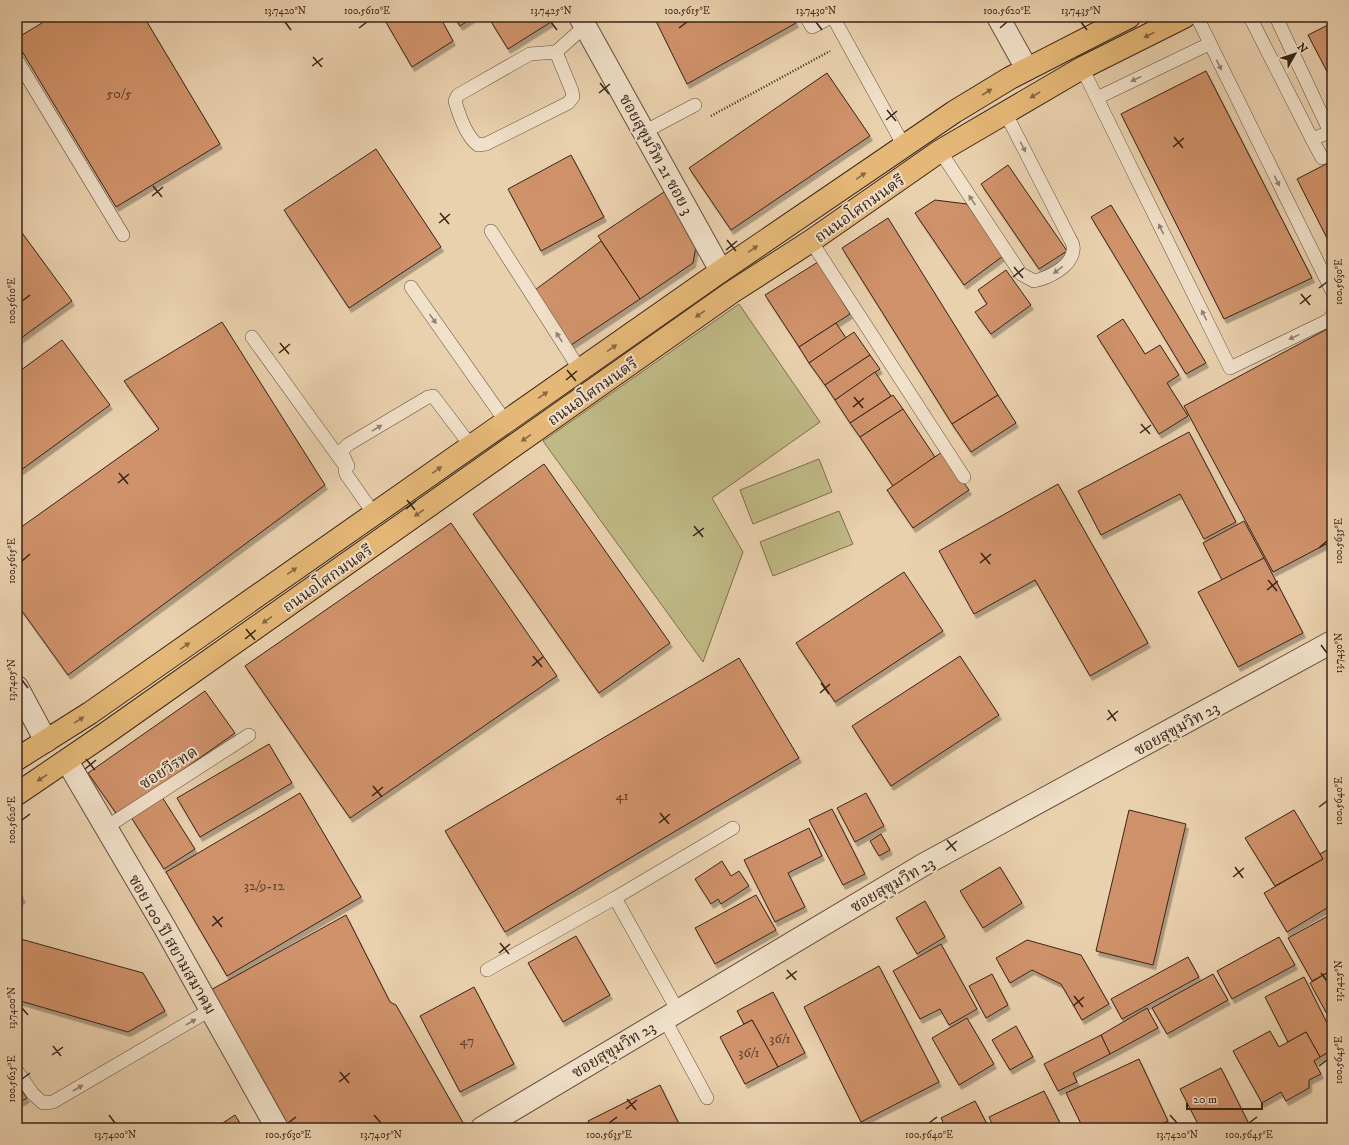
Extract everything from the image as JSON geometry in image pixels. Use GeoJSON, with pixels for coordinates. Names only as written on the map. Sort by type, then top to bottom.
{"type":"FeatureCollection","features":[{"type":"Feature","properties":{"kind":"main road","name":"ถนนอโศกมนตรี"},"geometry":{"type":"LineString","coordinates":[[17,759],[96,708],[721,271],[954,112],[1027,69],[1129,17]]}},
{"type":"Feature","properties":{"kind":"main road","name":"ถนนอโศกมนตรี"},"geometry":{"type":"LineString","coordinates":[[17,794],[67,762],[732,292],[940,152],[1005,112],[1082,68],[1184,17]]}},
{"type":"Feature","properties":{"kind":"street"},"geometry":{"type":"LineString","coordinates":[[998,17],[1027,69]]}},
{"type":"Feature","properties":{"kind":"street","name":"ซอยสุขุมวิท 21 ซอย 3"},"geometry":{"type":"LineString","coordinates":[[583,22],[721,271]]}},
{"type":"Feature","properties":{"kind":"street","name":"ซอยสุขุมวิท 23"},"geometry":{"type":"LineString","coordinates":[[482,1128],[923,865],[1332,642]]}},
{"type":"Feature","properties":{"kind":"street"},"geometry":{"type":"LineString","coordinates":[[17,687],[46,741]]}},
{"type":"Feature","properties":{"kind":"street","name":"ซอย 100 ปี สยามสมาคม"},"geometry":{"type":"LineString","coordinates":[[67,762],[165,928],[277,1128]]}},
{"type":"Feature","properties":{"kind":"lane"},"geometry":{"type":"LineString","coordinates":[[806,17],[812,28],[832,17],[904,146]]}},
{"type":"Feature","properties":{"kind":"lane"},"geometry":{"type":"LineString","coordinates":[[1197,17],[1332,292]]}},
{"type":"Feature","properties":{"kind":"lane"},"geometry":{"type":"LineString","coordinates":[[1250,17],[1322,158]]}},
{"type":"Feature","properties":{"kind":"lane"},"geometry":{"type":"LineString","coordinates":[[1276,17],[1330,132],[1312,139]]}},
{"type":"Feature","properties":{"kind":"lane"},"geometry":{"type":"LineString","coordinates":[[556,52],[572,91],[573,97],[568,103],[486,144],[478,145],[472,141],[457,108],[455,101],[458,95],[530,54],[556,52],[583,22]]}},
{"type":"Feature","properties":{"kind":"lane"},"geometry":{"type":"LineString","coordinates":[[1097,98],[1209,44]]}},
{"type":"Feature","properties":{"kind":"lane"},"geometry":{"type":"LineString","coordinates":[[17,60],[123,235]]}},
{"type":"Feature","properties":{"kind":"lane"},"geometry":{"type":"LineString","coordinates":[[1082,68],[1230,368],[1331,320]]}},
{"type":"Feature","properties":{"kind":"lane"},"geometry":{"type":"LineString","coordinates":[[644,132],[695,104]]}},
{"type":"Feature","properties":{"kind":"lane"},"geometry":{"type":"LineString","coordinates":[[940,152],[1021,274],[1034,281],[1047,279],[1070,261],[1074,250],[1070,239],[1005,112]]}},
{"type":"Feature","properties":{"kind":"lane"},"geometry":{"type":"LineString","coordinates":[[491,231],[580,370]]}},
{"type":"Feature","properties":{"kind":"lane"},"geometry":{"type":"LineString","coordinates":[[811,240],[964,477]]}},
{"type":"Feature","properties":{"kind":"lane"},"geometry":{"type":"LineString","coordinates":[[411,287],[506,422]]}},
{"type":"Feature","properties":{"kind":"lane"},"geometry":{"type":"LineString","coordinates":[[252,337],[346,468]]}},
{"type":"Feature","properties":{"kind":"lane"},"geometry":{"type":"LineString","coordinates":[[374,514],[346,474],[346,468],[348,465],[342,455],[344,448],[431,396],[438,400],[471,446]]}},
{"type":"Feature","properties":{"kind":"lane","name":"ซอยวีรทด"},"geometry":{"type":"LineString","coordinates":[[105,828],[249,734]]}},
{"type":"Feature","properties":{"kind":"lane"},"geometry":{"type":"LineString","coordinates":[[487,970],[615,898],[733,828]]}},
{"type":"Feature","properties":{"kind":"lane"},"geometry":{"type":"LineString","coordinates":[[615,898],[671,1015],[707,1098]]}},
{"type":"Feature","properties":{"kind":"lane"},"geometry":{"type":"LineString","coordinates":[[17,1071],[33,1094],[44,1103],[53,1102],[210,1010]]}},
{"type":"Feature","properties":{"kind":"path"},"geometry":{"type":"LineString","coordinates":[[705,119],[831,51],[835,58]]}},
{"type":"Feature","properties":{"kind":"shaded area"},"geometry":{"type":"Polygon","coordinates":[[[739,304],[820,422],[712,498],[743,552],[703,662],[543,441],[739,304]]]}},
{"type":"Feature","properties":{"kind":"shaded area"},"geometry":{"type":"Polygon","coordinates":[[[819,459],[832,492],[753,524],[740,490],[819,459]]]}},
{"type":"Feature","properties":{"kind":"shaded area"},"geometry":{"type":"Polygon","coordinates":[[[839,511],[853,544],[773,576],[760,542],[839,511]]]}},
{"type":"Feature","properties":{"kind":"building"},"geometry":{"type":"Polygon","coordinates":[[[52,17],[144,17],[220,144],[116,207],[17,43],[17,38],[52,17]]]}},
{"type":"Feature","properties":{"kind":"building"},"geometry":{"type":"Polygon","coordinates":[[[383,17],[440,17],[453,41],[412,67],[383,17]]]}},
{"type":"Feature","properties":{"kind":"building"},"geometry":{"type":"Polygon","coordinates":[[[454,17],[474,17],[460,26],[454,17]]]}},
{"type":"Feature","properties":{"kind":"building"},"geometry":{"type":"Polygon","coordinates":[[[495,17],[548,17],[551,22],[508,49],[490,20],[495,17]]]}},
{"type":"Feature","properties":{"kind":"building"},"geometry":{"type":"Polygon","coordinates":[[[654,17],[793,17],[796,23],[687,84],[654,17]]]}},
{"type":"Feature","properties":{"kind":"building"},"geometry":{"type":"Polygon","coordinates":[[[1332,23],[1332,81],[1308,35],[1332,23]]]}},
{"type":"Feature","properties":{"kind":"building"},"geometry":{"type":"Polygon","coordinates":[[[1206,71],[1312,278],[1224,319],[1121,114],[1206,71]]]}},
{"type":"Feature","properties":{"kind":"building"},"geometry":{"type":"Polygon","coordinates":[[[827,73],[870,136],[731,230],[689,168],[827,73]]]}},
{"type":"Feature","properties":{"kind":"building"},"geometry":{"type":"Polygon","coordinates":[[[376,149],[441,247],[349,308],[284,210],[376,149]]]}},
{"type":"Feature","properties":{"kind":"building"},"geometry":{"type":"Polygon","coordinates":[[[571,155],[604,217],[541,251],[508,189],[571,155]]]}},
{"type":"Feature","properties":{"kind":"building"},"geometry":{"type":"Polygon","coordinates":[[[1332,161],[1332,248],[1297,179],[1332,161]]]}},
{"type":"Feature","properties":{"kind":"building"},"geometry":{"type":"Polygon","coordinates":[[[1008,165],[1067,251],[1039,269],[981,184],[1008,165]]]}},
{"type":"Feature","properties":{"kind":"building"},"geometry":{"type":"Polygon","coordinates":[[[664,192],[697,241],[693,263],[640,299],[598,236],[664,192]]]}},
{"type":"Feature","properties":{"kind":"building"},"geometry":{"type":"Polygon","coordinates":[[[935,200],[967,204],[1003,256],[964,285],[915,213],[935,200]]]}},
{"type":"Feature","properties":{"kind":"building"},"geometry":{"type":"Polygon","coordinates":[[[1111,205],[1206,363],[1186,374],[1091,217],[1111,205]]]}},
{"type":"Feature","properties":{"kind":"building"},"geometry":{"type":"Polygon","coordinates":[[[888,218],[998,395],[952,424],[842,248],[888,218]]]}},
{"type":"Feature","properties":{"kind":"building"},"geometry":{"type":"Polygon","coordinates":[[[17,226],[72,301],[17,341],[17,226]]]}},
{"type":"Feature","properties":{"kind":"building"},"geometry":{"type":"Polygon","coordinates":[[[601,241],[640,299],[571,345],[535,290],[601,241]]]}},
{"type":"Feature","properties":{"kind":"building"},"geometry":{"type":"Polygon","coordinates":[[[818,262],[850,314],[799,347],[765,295],[818,262]]]}},
{"type":"Feature","properties":{"kind":"building"},"geometry":{"type":"Polygon","coordinates":[[[1006,270],[1031,305],[991,334],[975,312],[987,304],[978,290],[1006,270]]]}},
{"type":"Feature","properties":{"kind":"building"},"geometry":{"type":"Polygon","coordinates":[[[1123,319],[1145,354],[1160,345],[1179,375],[1167,383],[1188,416],[1159,434],[1097,336],[1123,319]]]}},
{"type":"Feature","properties":{"kind":"building"},"geometry":{"type":"Polygon","coordinates":[[[222,322],[325,485],[68,675],[17,604],[17,530],[159,429],[124,381],[222,322]]]}},
{"type":"Feature","properties":{"kind":"building"},"geometry":{"type":"Polygon","coordinates":[[[836,323],[846,338],[809,363],[799,347],[836,323]]]}},
{"type":"Feature","properties":{"kind":"building"},"geometry":{"type":"Polygon","coordinates":[[[1329,328],[1332,334],[1332,541],[1273,572],[1184,406],[1329,328]]]}},
{"type":"Feature","properties":{"kind":"building"},"geometry":{"type":"Polygon","coordinates":[[[854,332],[870,355],[825,385],[809,363],[854,332]]]}},
{"type":"Feature","properties":{"kind":"building"},"geometry":{"type":"Polygon","coordinates":[[[62,340],[110,405],[17,473],[17,373],[62,340]]]}},
{"type":"Feature","properties":{"kind":"building"},"geometry":{"type":"Polygon","coordinates":[[[870,355],[880,369],[835,400],[825,385],[870,355]]]}},
{"type":"Feature","properties":{"kind":"building"},"geometry":{"type":"Polygon","coordinates":[[[875,372],[891,396],[850,423],[835,400],[875,372]]]}},
{"type":"Feature","properties":{"kind":"building"},"geometry":{"type":"Polygon","coordinates":[[[893,395],[903,409],[860,437],[850,423],[893,395]]]}},
{"type":"Feature","properties":{"kind":"building"},"geometry":{"type":"Polygon","coordinates":[[[998,395],[1016,423],[971,452],[952,424],[998,395]]]}},
{"type":"Feature","properties":{"kind":"building"},"geometry":{"type":"Polygon","coordinates":[[[903,409],[935,457],[893,486],[860,437],[903,409]]]}},
{"type":"Feature","properties":{"kind":"building"},"geometry":{"type":"Polygon","coordinates":[[[1189,432],[1236,522],[1204,539],[1180,494],[1101,535],[1078,491],[1189,432]]]}},
{"type":"Feature","properties":{"kind":"building"},"geometry":{"type":"Polygon","coordinates":[[[942,452],[969,490],[913,528],[887,490],[942,452]]]}},
{"type":"Feature","properties":{"kind":"building"},"geometry":{"type":"Polygon","coordinates":[[[544,464],[670,643],[599,693],[473,514],[544,464]]]}},
{"type":"Feature","properties":{"kind":"building"},"geometry":{"type":"Polygon","coordinates":[[[1058,484],[1148,643],[1090,676],[1035,580],[974,614],[939,551],[1058,484]]]}},
{"type":"Feature","properties":{"kind":"building"},"geometry":{"type":"Polygon","coordinates":[[[1244,521],[1264,558],[1222,580],[1203,543],[1244,521]]]}},
{"type":"Feature","properties":{"kind":"building"},"geometry":{"type":"Polygon","coordinates":[[[451,523],[557,676],[350,818],[245,666],[451,523]]]}},
{"type":"Feature","properties":{"kind":"building"},"geometry":{"type":"Polygon","coordinates":[[[1264,558],[1303,633],[1238,667],[1198,592],[1264,558]]]}},
{"type":"Feature","properties":{"kind":"building"},"geometry":{"type":"Polygon","coordinates":[[[904,572],[943,631],[835,702],[796,643],[904,572]]]}},
{"type":"Feature","properties":{"kind":"building"},"geometry":{"type":"Polygon","coordinates":[[[960,656],[999,715],[891,786],[852,726],[960,656]]]}},
{"type":"Feature","properties":{"kind":"building"},"geometry":{"type":"Polygon","coordinates":[[[739,658],[799,758],[505,932],[445,831],[739,658]]]}},
{"type":"Feature","properties":{"kind":"building"},"geometry":{"type":"Polygon","coordinates":[[[205,691],[235,733],[118,816],[88,773],[205,691]]]}},
{"type":"Feature","properties":{"kind":"building"},"geometry":{"type":"Polygon","coordinates":[[[269,744],[292,783],[200,837],[177,798],[269,744]]]}},
{"type":"Feature","properties":{"kind":"building"},"geometry":{"type":"Polygon","coordinates":[[[300,793],[361,897],[227,976],[166,872],[300,793]]]}},
{"type":"Feature","properties":{"kind":"building"},"geometry":{"type":"Polygon","coordinates":[[[866,793],[884,826],[855,842],[837,808],[866,793]]]}},
{"type":"Feature","properties":{"kind":"building"},"geometry":{"type":"Polygon","coordinates":[[[162,797],[195,849],[164,869],[131,817],[162,797]]]}},
{"type":"Feature","properties":{"kind":"building"},"geometry":{"type":"Polygon","coordinates":[[[832,809],[865,874],[843,885],[809,820],[832,809]]]}},
{"type":"Feature","properties":{"kind":"building"},"geometry":{"type":"Polygon","coordinates":[[[1129,810],[1186,824],[1153,965],[1096,951],[1129,810]]]}},
{"type":"Feature","properties":{"kind":"building"},"geometry":{"type":"Polygon","coordinates":[[[1294,810],[1323,859],[1275,886],[1245,838],[1294,810]]]}},
{"type":"Feature","properties":{"kind":"building"},"geometry":{"type":"Polygon","coordinates":[[[809,828],[822,856],[788,873],[805,907],[775,922],[744,860],[809,828]]]}},
{"type":"Feature","properties":{"kind":"building"},"geometry":{"type":"Polygon","coordinates":[[[881,834],[890,850],[879,856],[870,841],[881,834]]]}},
{"type":"Feature","properties":{"kind":"building"},"geometry":{"type":"Polygon","coordinates":[[[1332,847],[1332,905],[1287,932],[1264,893],[1323,859],[1320,854],[1332,847]]]}},
{"type":"Feature","properties":{"kind":"building"},"geometry":{"type":"Polygon","coordinates":[[[722,861],[731,876],[739,871],[749,886],[721,904],[718,899],[711,904],[695,879],[722,861]]]}},
{"type":"Feature","properties":{"kind":"building"},"geometry":{"type":"Polygon","coordinates":[[[1000,867],[1022,903],[983,928],[960,891],[1000,867]]]}},
{"type":"Feature","properties":{"kind":"building"},"geometry":{"type":"Polygon","coordinates":[[[17,889],[23,898],[17,903],[17,889]]]}},
{"type":"Feature","properties":{"kind":"building"},"geometry":{"type":"Polygon","coordinates":[[[756,895],[776,930],[715,964],[695,928],[756,895]]]}},
{"type":"Feature","properties":{"kind":"building"},"geometry":{"type":"Polygon","coordinates":[[[925,901],[945,937],[917,954],[896,918],[925,901]]]}},
{"type":"Feature","properties":{"kind":"building"},"geometry":{"type":"Polygon","coordinates":[[[346,915],[390,1002],[396,1005],[466,1128],[287,1128],[207,992],[346,915]]]}},
{"type":"Feature","properties":{"kind":"building"},"geometry":{"type":"Polygon","coordinates":[[[1330,915],[1332,918],[1332,970],[1312,981],[1288,938],[1330,915]]]}},
{"type":"Feature","properties":{"kind":"building"},"geometry":{"type":"Polygon","coordinates":[[[576,936],[610,995],[563,1022],[528,963],[576,936]]]}},
{"type":"Feature","properties":{"kind":"building"},"geometry":{"type":"Polygon","coordinates":[[[1279,937],[1295,965],[1232,999],[1217,971],[1279,937]]]}},
{"type":"Feature","properties":{"kind":"building"},"geometry":{"type":"Polygon","coordinates":[[[17,938],[143,973],[165,1011],[128,1032],[17,1000],[17,938]]]}},
{"type":"Feature","properties":{"kind":"building"},"geometry":{"type":"Polygon","coordinates":[[[1027,940],[1081,955],[1109,1004],[1082,1020],[1061,984],[1032,970],[1010,983],[996,958],[1027,940]]]}},
{"type":"Feature","properties":{"kind":"building"},"geometry":{"type":"Polygon","coordinates":[[[941,944],[977,1009],[949,1025],[940,1009],[920,1019],[893,971],[941,944]]]}},
{"type":"Feature","properties":{"kind":"building"},"geometry":{"type":"Polygon","coordinates":[[[1188,957],[1199,977],[1122,1019],[1111,999],[1188,957]]]}},
{"type":"Feature","properties":{"kind":"building"},"geometry":{"type":"Polygon","coordinates":[[[879,966],[939,1082],[861,1122],[804,1007],[879,966]]]}},
{"type":"Feature","properties":{"kind":"building"},"geometry":{"type":"Polygon","coordinates":[[[1332,970],[1332,1012],[1327,1014],[1310,983],[1332,970]]]}},
{"type":"Feature","properties":{"kind":"building"},"geometry":{"type":"Polygon","coordinates":[[[992,974],[1008,1005],[986,1018],[969,986],[992,974]]]}},
{"type":"Feature","properties":{"kind":"building"},"geometry":{"type":"Polygon","coordinates":[[[1213,974],[1228,1000],[1167,1034],[1152,1008],[1213,974]]]}},
{"type":"Feature","properties":{"kind":"building"},"geometry":{"type":"Polygon","coordinates":[[[1304,977],[1332,1033],[1332,1050],[1320,1057],[1306,1032],[1288,1042],[1265,997],[1304,977]]]}},
{"type":"Feature","properties":{"kind":"building"},"geometry":{"type":"Polygon","coordinates":[[[474,987],[514,1064],[460,1092],[420,1016],[474,987]]]}},
{"type":"Feature","properties":{"kind":"building"},"geometry":{"type":"Polygon","coordinates":[[[773,992],[805,1053],[778,1067],[752,1020],[744,1024],[737,1011],[773,992]]]}},
{"type":"Feature","properties":{"kind":"building"},"geometry":{"type":"Polygon","coordinates":[[[1147,1008],[1158,1028],[1110,1054],[1101,1035],[1147,1008]]]}},
{"type":"Feature","properties":{"kind":"building"},"geometry":{"type":"Polygon","coordinates":[[[967,1018],[994,1064],[959,1085],[932,1038],[967,1018]]]}},
{"type":"Feature","properties":{"kind":"building"},"geometry":{"type":"Polygon","coordinates":[[[752,1020],[778,1067],[745,1084],[720,1037],[752,1020]]]}},
{"type":"Feature","properties":{"kind":"building"},"geometry":{"type":"Polygon","coordinates":[[[1016,1026],[1033,1057],[1010,1070],[992,1040],[1016,1026]]]}},
{"type":"Feature","properties":{"kind":"building"},"geometry":{"type":"Polygon","coordinates":[[[1270,1031],[1279,1047],[1306,1032],[1320,1057],[1314,1061],[1321,1074],[1309,1080],[1309,1088],[1286,1101],[1281,1092],[1262,1103],[1233,1051],[1270,1031]]]}},
{"type":"Feature","properties":{"kind":"building"},"geometry":{"type":"Polygon","coordinates":[[[1101,1035],[1110,1054],[1073,1073],[1077,1082],[1058,1091],[1044,1064],[1101,1035]]]}},
{"type":"Feature","properties":{"kind":"building"},"geometry":{"type":"Polygon","coordinates":[[[1139,1059],[1168,1121],[1153,1128],[1083,1128],[1066,1093],[1139,1059]]]}},
{"type":"Feature","properties":{"kind":"building"},"geometry":{"type":"Polygon","coordinates":[[[1221,1068],[1251,1128],[1200,1128],[1180,1089],[1221,1068]]]}},
{"type":"Feature","properties":{"kind":"building"},"geometry":{"type":"Polygon","coordinates":[[[17,1083],[27,1098],[17,1104],[17,1083]]]}},
{"type":"Feature","properties":{"kind":"building"},"geometry":{"type":"Polygon","coordinates":[[[660,1085],[681,1128],[592,1128],[588,1121],[660,1085]]]}},
{"type":"Feature","properties":{"kind":"building"},"geometry":{"type":"Polygon","coordinates":[[[1044,1091],[1060,1123],[1050,1128],[994,1128],[989,1117],[1044,1091]]]}},
{"type":"Feature","properties":{"kind":"building"},"geometry":{"type":"Polygon","coordinates":[[[975,1101],[989,1128],[946,1128],[941,1118],[975,1101]]]}},
{"type":"Feature","properties":{"kind":"building"},"geometry":{"type":"Polygon","coordinates":[[[235,1115],[243,1128],[215,1128],[235,1115]]]}}]}
